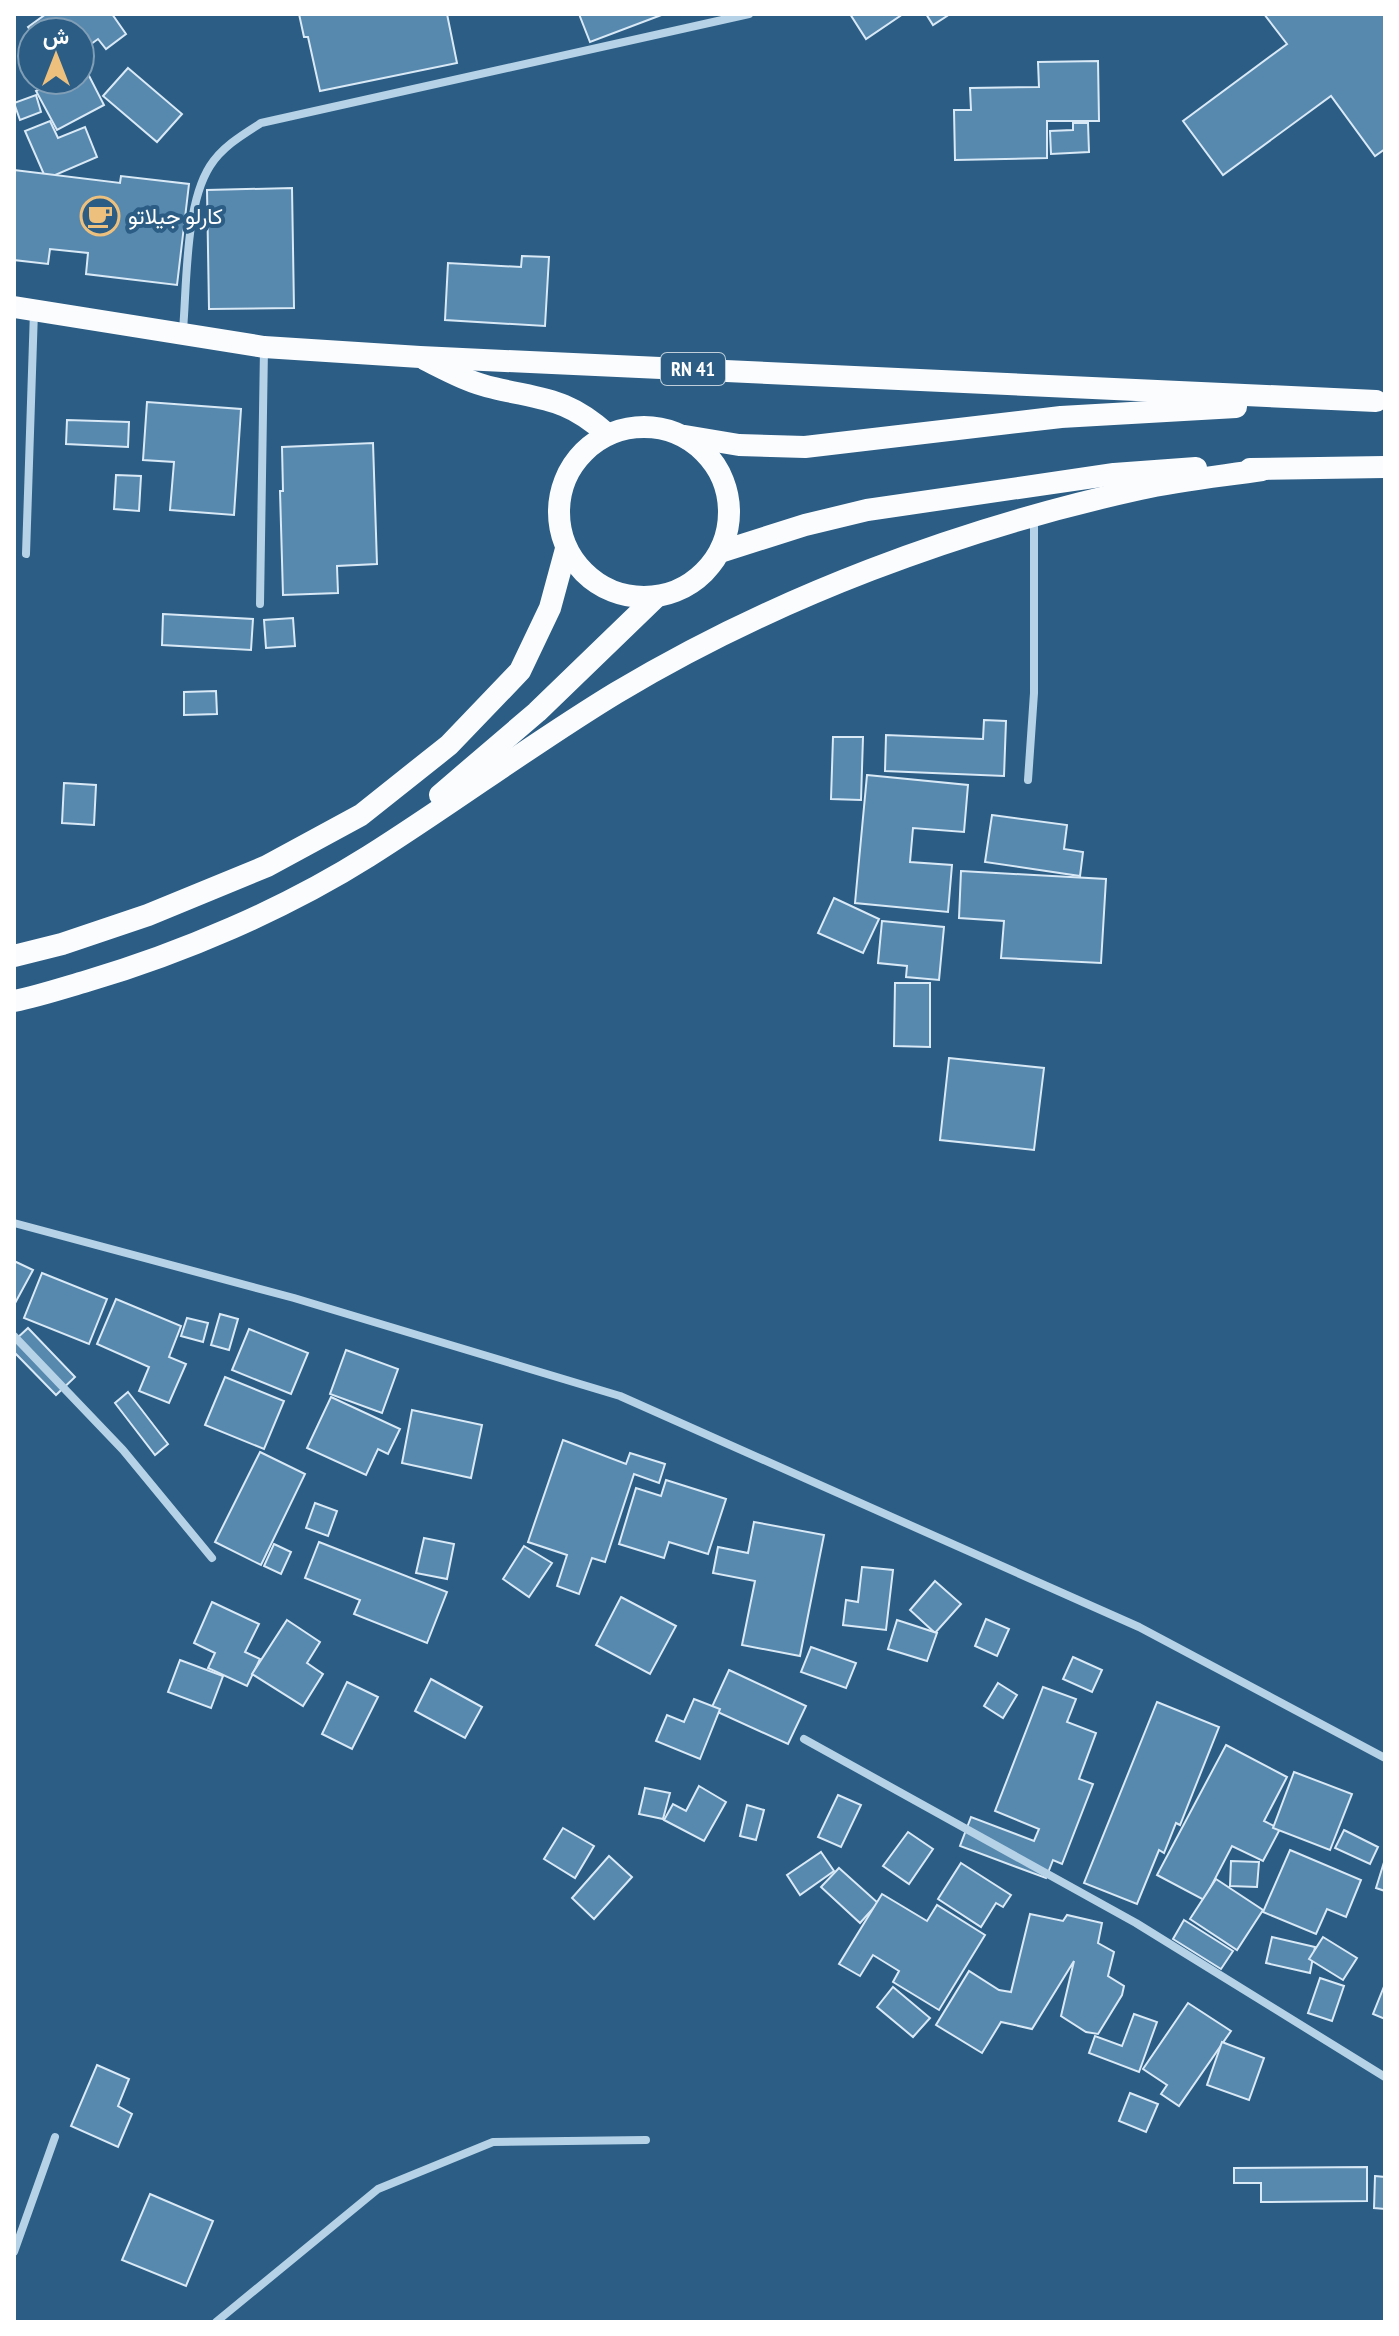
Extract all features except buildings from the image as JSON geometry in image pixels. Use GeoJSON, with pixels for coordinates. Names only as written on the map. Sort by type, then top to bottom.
{"type":"FeatureCollection","features":[{"type":"Feature","properties":{"kind":"highway","name":"RN 41"},"geometry":{"type":"LineString","coordinates":[[24,309],[264,347],[420,357],[1380,401]]}},
{"type":"Feature","properties":{"kind":"highway"},"geometry":{"type":"LineString","coordinates":[[420,357],[474,383],[541,396],[566,405],[589,418],[607,434]]}},
{"type":"Feature","properties":{"kind":"highway","name":"RN 41"},"geometry":{"type":"LineString","coordinates":[[685,436],[739,445],[805,447],[1061,417],[1380,401]]}},
{"type":"Feature","properties":{"kind":"highway"},"geometry":{"type":"LineString","coordinates":[[632,427],[659,427],[685,436],[706,452],[722,474],[729,500],[729,527],[720,552],[704,573],[682,589],[656,597],[629,596],[603,588],[581,571],[566,549],[559,523],[559,496],[568,471],[584,450],[607,434],[632,427]]}},
{"type":"Feature","properties":{"kind":"highway"},"geometry":{"type":"LineString","coordinates":[[720,552],[805,525],[867,510],[1114,474],[1184,467],[1262,470],[1385,467]]}},
{"type":"Feature","properties":{"kind":"highway"},"geometry":{"type":"LineString","coordinates":[[14,1001],[131,968],[250,920],[366,858],[616,693],[689,652],[843,582],[960,539],[1142,488],[1262,470]]}},
{"type":"Feature","properties":{"kind":"highway"},"geometry":{"type":"LineString","coordinates":[[14,956],[62,944],[148,915],[267,866],[361,815],[449,745],[520,671],[550,608],[566,549]]}},
{"type":"Feature","properties":{"kind":"highway"},"geometry":{"type":"LineString","coordinates":[[366,858],[537,712],[656,597]]}},
{"type":"Feature","properties":{"kind":"street"},"geometry":{"type":"LineString","coordinates":[[183,336],[196,197],[210,166],[232,141],[261,123],[749,14]]}},
{"type":"Feature","properties":{"kind":"street"},"geometry":{"type":"LineString","coordinates":[[24,309],[26,554]]}},
{"type":"Feature","properties":{"kind":"street"},"geometry":{"type":"LineString","coordinates":[[260,604],[264,347]]}},
{"type":"Feature","properties":{"kind":"street"},"geometry":{"type":"LineString","coordinates":[[1028,780],[1034,693],[1034,517]]}},
{"type":"Feature","properties":{"kind":"street"},"geometry":{"type":"LineString","coordinates":[[14,1223],[294,1298],[620,1396],[1139,1627],[1385,1758]]}},
{"type":"Feature","properties":{"kind":"street"},"geometry":{"type":"LineString","coordinates":[[14,1336],[123,1450],[212,1558]]}},
{"type":"Feature","properties":{"kind":"street"},"geometry":{"type":"LineString","coordinates":[[804,1739],[1136,1923],[1385,2077]]}},
{"type":"Feature","properties":{"kind":"street"},"geometry":{"type":"LineString","coordinates":[[14,2252],[55,2137]]}},
{"type":"Feature","properties":{"kind":"street"},"geometry":{"type":"LineString","coordinates":[[216,2322],[378,2189],[493,2142],[646,2140]]}},
{"type":"Feature","properties":{"kind":"place","name":"كارلو جيلاتو"},"geometry":{"type":"Point","coordinates":[100,216]}}]}
